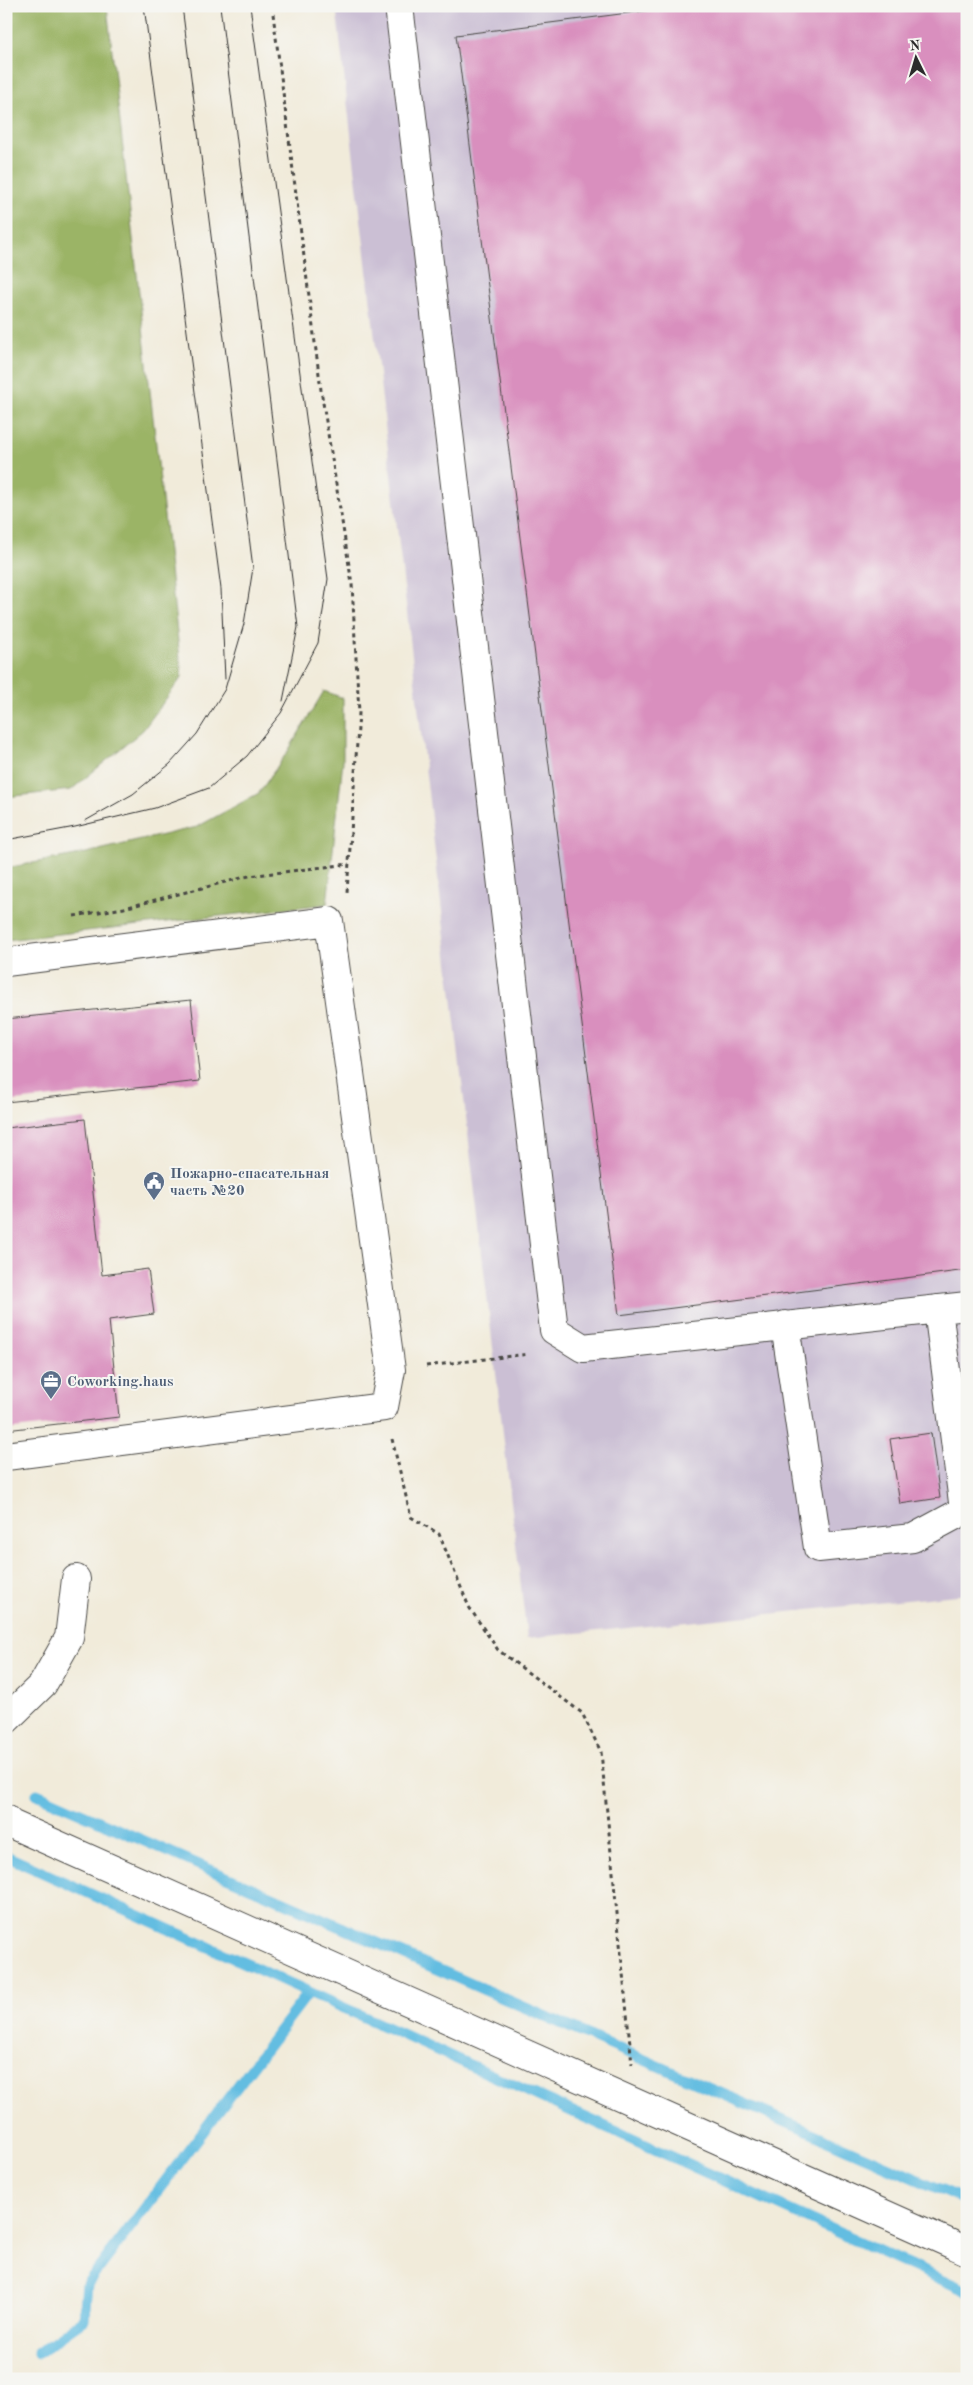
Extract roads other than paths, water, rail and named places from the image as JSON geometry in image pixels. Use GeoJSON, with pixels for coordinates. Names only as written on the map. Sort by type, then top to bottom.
{"type":"FeatureCollection","features":[{"type":"Feature","properties":{"kind":"lane"},"geometry":{"type":"LineString","coordinates":[[399,6],[554,1330],[583,1348],[967,1306]]}},
{"type":"Feature","properties":{"kind":"lane"},"geometry":{"type":"LineString","coordinates":[[6,962],[329,921],[391,1370],[384,1407],[6,1456]]}},
{"type":"Feature","properties":{"kind":"lane"},"geometry":{"type":"LineString","coordinates":[[785,1325],[818,1548],[913,1538],[965,1509],[938,1309]]}},
{"type":"Feature","properties":{"kind":"lane"},"geometry":{"type":"LineString","coordinates":[[6,1720],[43,1684],[69,1638],[76,1579]]}},
{"type":"Feature","properties":{"kind":"lane"},"geometry":{"type":"LineString","coordinates":[[6,1819],[12,1824],[967,2251]]}},
{"type":"Feature","properties":{"kind":"waterway"},"geometry":{"type":"LineString","coordinates":[[37,1794],[967,2201]]}},
{"type":"Feature","properties":{"kind":"waterway"},"geometry":{"type":"LineString","coordinates":[[6,1856],[309,1992]]}},
{"type":"Feature","properties":{"kind":"waterway"},"geometry":{"type":"LineString","coordinates":[[38,2353],[84,2320],[87,2284],[309,1992],[967,2291]]}},
{"type":"Feature","properties":{"kind":"tram line"},"geometry":{"type":"LineString","coordinates":[[144,6],[221,589],[225,679]]}},
{"type":"Feature","properties":{"kind":"tram line"},"geometry":{"type":"LineString","coordinates":[[85,821],[133,794],[170,764],[197,734],[225,689],[244,624],[253,568],[182,6]]}},
{"type":"Feature","properties":{"kind":"tram line"},"geometry":{"type":"LineString","coordinates":[[220,6],[298,627],[283,701]]}},
{"type":"Feature","properties":{"kind":"tram line"},"geometry":{"type":"LineString","coordinates":[[6,840],[75,827],[155,808],[209,788],[247,756],[281,713],[318,643],[328,579],[250,6]]}},
{"type":"Feature","properties":{"kind":"tram line"},"geometry":{"type":"LineString","coordinates":[[6,2368],[13,2379]]}},
{"type":"Feature","properties":{"kind":"place","name":"Пожарно-спасательная часть №20"},"geometry":{"type":"Point","coordinates":[154,1201]}},
{"type":"Feature","properties":{"kind":"place","name":"Coworking.haus"},"geometry":{"type":"Point","coordinates":[51,1400]}}]}
